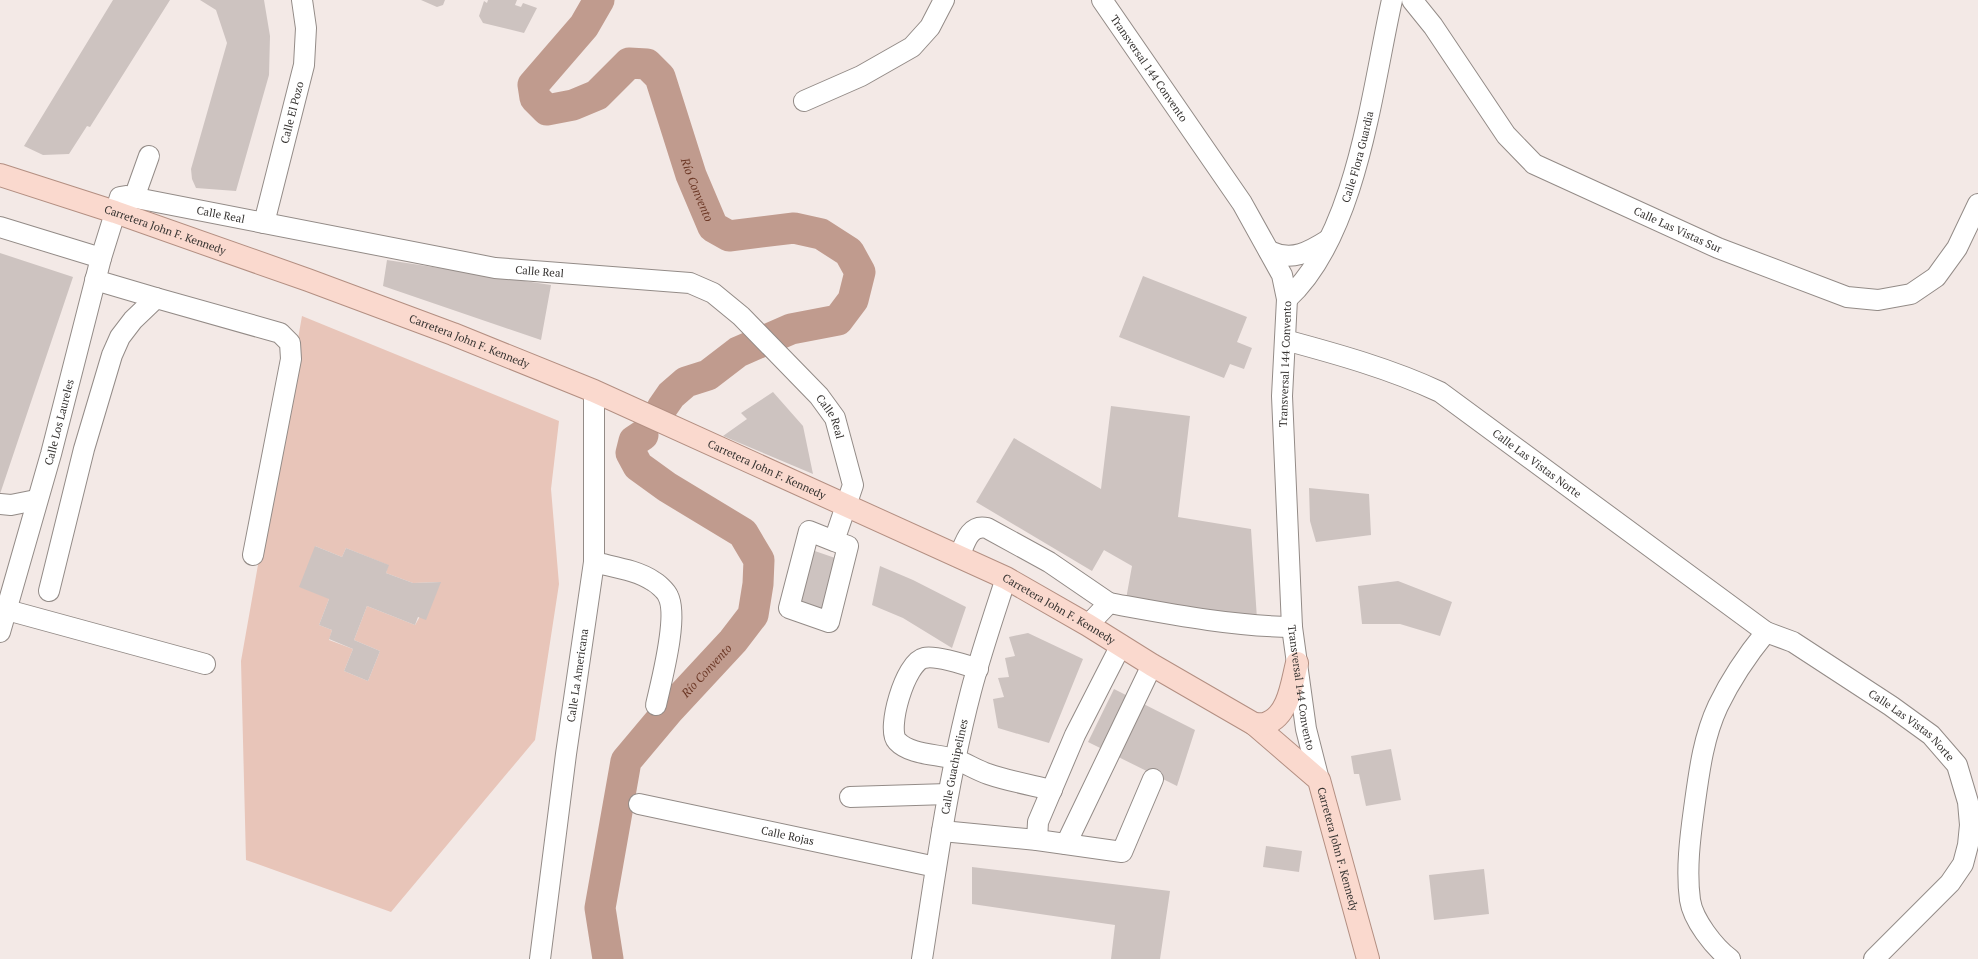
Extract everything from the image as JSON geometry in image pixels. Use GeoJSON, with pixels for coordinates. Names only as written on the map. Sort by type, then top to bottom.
{"type":"FeatureCollection","features":[{"type":"Feature","properties":{"kind":"main road","name":"Carretera John F. Kennedy"},"geometry":{"type":"LineString","coordinates":[[0,175],[115,212],[308,280],[446,331],[594,391],[1006,578],[1254,724],[1319,780],[1368,959]]}},
{"type":"Feature","properties":{"kind":"main road"},"geometry":{"type":"LineString","coordinates":[[1254,724],[1266,724],[1275,718],[1282,710],[1289,693],[1297,663]]}},
{"type":"Feature","properties":{"kind":"street","name":"Calle El Pozo"},"geometry":{"type":"LineString","coordinates":[[264,223],[304,65],[306,28],[302,0]]}},
{"type":"Feature","properties":{"kind":"street"},"geometry":{"type":"LineString","coordinates":[[804,101],[861,76],[912,47],[930,27],[944,0]]}},
{"type":"Feature","properties":{"kind":"street","name":"Transversal 144 Convento"},"geometry":{"type":"LineString","coordinates":[[1102,0],[1242,203],[1282,275],[1287,299],[1282,396],[1292,627],[1306,729],[1319,780]]}},
{"type":"Feature","properties":{"kind":"street","name":"Calle Flora Guardia"},"geometry":{"type":"LineString","coordinates":[[1287,299],[1300,287],[1328,240],[1348,193],[1359,156],[1392,0]]}},
{"type":"Feature","properties":{"kind":"street","name":"Calle Las Vistas Sur"},"geometry":{"type":"LineString","coordinates":[[1412,0],[1433,26],[1506,135],[1534,164],[1718,248],[1847,297],[1878,300],[1911,294],[1936,277],[1957,248],[1978,204]]}},
{"type":"Feature","properties":{"kind":"street"},"geometry":{"type":"LineString","coordinates":[[134,198],[149,156]]}},
{"type":"Feature","properties":{"kind":"street","name":"Calle Real"},"geometry":{"type":"LineString","coordinates":[[115,212],[120,198],[126,196],[495,268],[690,283],[713,293],[741,316],[819,396],[835,418],[852,485],[834,541]]}},
{"type":"Feature","properties":{"kind":"street","name":"Calle Los Laureles"},"geometry":{"type":"LineString","coordinates":[[0,632],[36,500],[51,454],[95,280],[115,212]]}},
{"type":"Feature","properties":{"kind":"street"},"geometry":{"type":"LineString","coordinates":[[0,227],[101,258]]}},
{"type":"Feature","properties":{"kind":"street"},"geometry":{"type":"LineString","coordinates":[[1269,251],[1278,255],[1294,256],[1314,249],[1328,240]]}},
{"type":"Feature","properties":{"kind":"street"},"geometry":{"type":"LineString","coordinates":[[95,280],[280,333],[290,343],[292,359],[253,555]]}},
{"type":"Feature","properties":{"kind":"street"},"geometry":{"type":"LineString","coordinates":[[49,591],[84,449],[112,355],[120,337],[133,320],[156,298]]}},
{"type":"Feature","properties":{"kind":"street","name":"Calle Las Vistas Norte"},"geometry":{"type":"LineString","coordinates":[[1285,340],[1359,362],[1417,382],[1440,392],[1766,632],[1793,642],[1891,706],[1931,736],[1957,765],[1968,802],[1970,825],[1963,864],[1950,883],[1874,959]]}},
{"type":"Feature","properties":{"kind":"street","name":"Calle La Americana"},"geometry":{"type":"LineString","coordinates":[[540,959],[566,754],[594,562],[594,391]]}},
{"type":"Feature","properties":{"kind":"street"},"geometry":{"type":"LineString","coordinates":[[0,504],[11,505],[36,500]]}},
{"type":"Feature","properties":{"kind":"street"},"geometry":{"type":"LineString","coordinates":[[959,556],[968,536],[975,528],[980,526],[987,528],[1049,562],[1109,603],[1194,619],[1254,626],[1292,627]]}},
{"type":"Feature","properties":{"kind":"street"},"geometry":{"type":"LineString","coordinates":[[594,562],[634,572],[653,581],[668,596],[671,613],[668,649],[656,705]]}},
{"type":"Feature","properties":{"kind":"street","name":"Calle Guachipelines"},"geometry":{"type":"LineString","coordinates":[[922,959],[955,759],[978,669],[1006,578]]}},
{"type":"Feature","properties":{"kind":"street"},"geometry":{"type":"LineString","coordinates":[[1088,625],[1109,603]]}},
{"type":"Feature","properties":{"kind":"street"},"geometry":{"type":"LineString","coordinates":[[7,610],[205,664]]}},
{"type":"Feature","properties":{"kind":"street"},"geometry":{"type":"LineString","coordinates":[[1730,959],[1718,950],[1701,927],[1690,901],[1689,847],[1700,764],[1706,737],[1718,706],[1747,655],[1766,632]]}},
{"type":"Feature","properties":{"kind":"street"},"geometry":{"type":"LineString","coordinates":[[1037,840],[1038,822],[1075,735],[1121,645]]}},
{"type":"Feature","properties":{"kind":"street"},"geometry":{"type":"LineString","coordinates":[[978,669],[948,661],[924,658],[913,665],[904,682],[898,705],[894,734],[896,741],[909,749],[955,759],[988,774],[1052,790]]}},
{"type":"Feature","properties":{"kind":"street"},"geometry":{"type":"LineString","coordinates":[[1066,844],[1152,665]]}},
{"type":"Feature","properties":{"kind":"street"},"geometry":{"type":"LineString","coordinates":[[1957,765],[1978,776]]}},
{"type":"Feature","properties":{"kind":"street"},"geometry":{"type":"LineString","coordinates":[[850,797],[949,788],[988,774]]}},
{"type":"Feature","properties":{"kind":"street"},"geometry":{"type":"LineString","coordinates":[[942,831],[1037,840],[1122,852],[1153,779]]}},
{"type":"Feature","properties":{"kind":"street","name":"Calle Rojas"},"geometry":{"type":"LineString","coordinates":[[639,804],[936,867]]}},
{"type":"Feature","properties":{"kind":"shaded area"},"geometry":{"type":"Polygon","coordinates":[[[302,316],[559,421],[551,489],[559,584],[535,740],[391,912],[246,860],[241,661],[302,316]],[[315,546],[329,599],[319,625],[332,630],[329,640],[353,649],[344,671],[368,681],[380,651],[354,640],[367,606],[415,625],[440,582],[413,583],[386,573],[388,565],[346,548],[342,557],[315,546]]]}},
{"type":"Feature","properties":{"kind":"building"},"geometry":{"type":"Polygon","coordinates":[[[113,0],[170,0],[90,127],[87,126],[69,154],[43,155],[24,146],[113,0]]]}},
{"type":"Feature","properties":{"kind":"building"},"geometry":{"type":"Polygon","coordinates":[[[200,0],[264,0],[270,36],[269,75],[236,191],[196,188],[192,179],[191,169],[227,43],[216,10],[200,0]]]}},
{"type":"Feature","properties":{"kind":"building"},"geometry":{"type":"Polygon","coordinates":[[[421,0],[445,0],[443,5],[437,7],[421,0]]]}},
{"type":"Feature","properties":{"kind":"building"},"geometry":{"type":"Polygon","coordinates":[[[488,0],[517,0],[515,5],[521,7],[523,3],[537,8],[524,33],[483,23],[479,16],[484,1],[487,3],[488,0]]]}},
{"type":"Feature","properties":{"kind":"building"},"geometry":{"type":"Polygon","coordinates":[[[0,253],[73,277],[0,494],[0,253]]]}},
{"type":"Feature","properties":{"kind":"building"},"geometry":{"type":"Polygon","coordinates":[[[387,260],[551,285],[541,340],[383,286],[387,260]]]}},
{"type":"Feature","properties":{"kind":"building"},"geometry":{"type":"Polygon","coordinates":[[[1143,276],[1247,317],[1237,342],[1252,348],[1244,369],[1230,364],[1224,378],[1119,337],[1143,276]]]}},
{"type":"Feature","properties":{"kind":"building"},"geometry":{"type":"Polygon","coordinates":[[[773,392],[803,426],[813,474],[723,436],[747,419],[741,413],[773,392]]]}},
{"type":"Feature","properties":{"kind":"building"},"geometry":{"type":"Polygon","coordinates":[[[1111,406],[1190,416],[1178,517],[1251,529],[1257,619],[1126,599],[1132,566],[1104,550],[1092,571],[976,502],[1014,438],[1101,489],[1111,406]]]}},
{"type":"Feature","properties":{"kind":"building"},"geometry":{"type":"Polygon","coordinates":[[[1309,488],[1369,494],[1371,535],[1316,542],[1310,521],[1309,488]]]}},
{"type":"Feature","properties":{"kind":"building"},"geometry":{"type":"Polygon","coordinates":[[[315,546],[342,557],[346,548],[389,565],[386,573],[413,583],[441,582],[426,620],[418,617],[415,625],[367,606],[354,640],[380,651],[368,681],[344,671],[353,649],[329,639],[332,630],[319,625],[329,599],[299,587],[315,546]]]}},
{"type":"Feature","properties":{"kind":"building"},"geometry":{"type":"Polygon","coordinates":[[[812,550],[838,559],[824,612],[798,603],[812,550]]]}},
{"type":"Feature","properties":{"kind":"building"},"geometry":{"type":"Polygon","coordinates":[[[880,566],[913,580],[966,607],[952,648],[903,618],[872,605],[880,566]]]}},
{"type":"Feature","properties":{"kind":"building"},"geometry":{"type":"Polygon","coordinates":[[[1398,581],[1452,602],[1440,636],[1400,624],[1362,624],[1358,586],[1398,581]]]}},
{"type":"Feature","properties":{"kind":"building"},"geometry":{"type":"Polygon","coordinates":[[[1028,633],[1083,659],[1049,743],[998,728],[993,699],[1004,697],[998,678],[1009,677],[1005,658],[1015,656],[1009,637],[1028,633]]]}},
{"type":"Feature","properties":{"kind":"building"},"geometry":{"type":"Polygon","coordinates":[[[1114,689],[1195,730],[1177,786],[1088,742],[1114,689]]]}},
{"type":"Feature","properties":{"kind":"building"},"geometry":{"type":"Polygon","coordinates":[[[1391,749],[1401,800],[1366,806],[1359,774],[1354,774],[1351,756],[1391,749]]]}},
{"type":"Feature","properties":{"kind":"building"},"geometry":{"type":"Polygon","coordinates":[[[1266,846],[1302,851],[1299,872],[1263,867],[1266,846]]]}},
{"type":"Feature","properties":{"kind":"building"},"geometry":{"type":"Polygon","coordinates":[[[972,867],[1170,891],[1160,959],[1111,959],[1115,925],[972,904],[972,867]]]}},
{"type":"Feature","properties":{"kind":"building"},"geometry":{"type":"Polygon","coordinates":[[[1484,869],[1489,914],[1434,920],[1429,875],[1484,869]]]}},
{"type":"Feature","properties":{"kind":"waterway","name":"Río Convento"},"geometry":{"type":"LineString","coordinates":[[599,0],[584,26],[533,85],[535,98],[547,110],[573,105],[597,95],[629,63],[647,64],[660,77],[691,175],[713,227],[729,236],[794,228],[821,234],[849,252],[860,272],[853,300],[838,320],[791,329],[738,352],[708,375],[686,382],[671,395],[662,408]]}},
{"type":"Feature","properties":{"kind":"waterway","name":"Río Convento"},"geometry":{"type":"LineString","coordinates":[[608,959],[600,908],[626,761],[668,711],[733,641],[753,615],[758,584],[759,560],[743,533],[667,487],[638,466],[631,453],[634,441],[643,435]]}}]}
